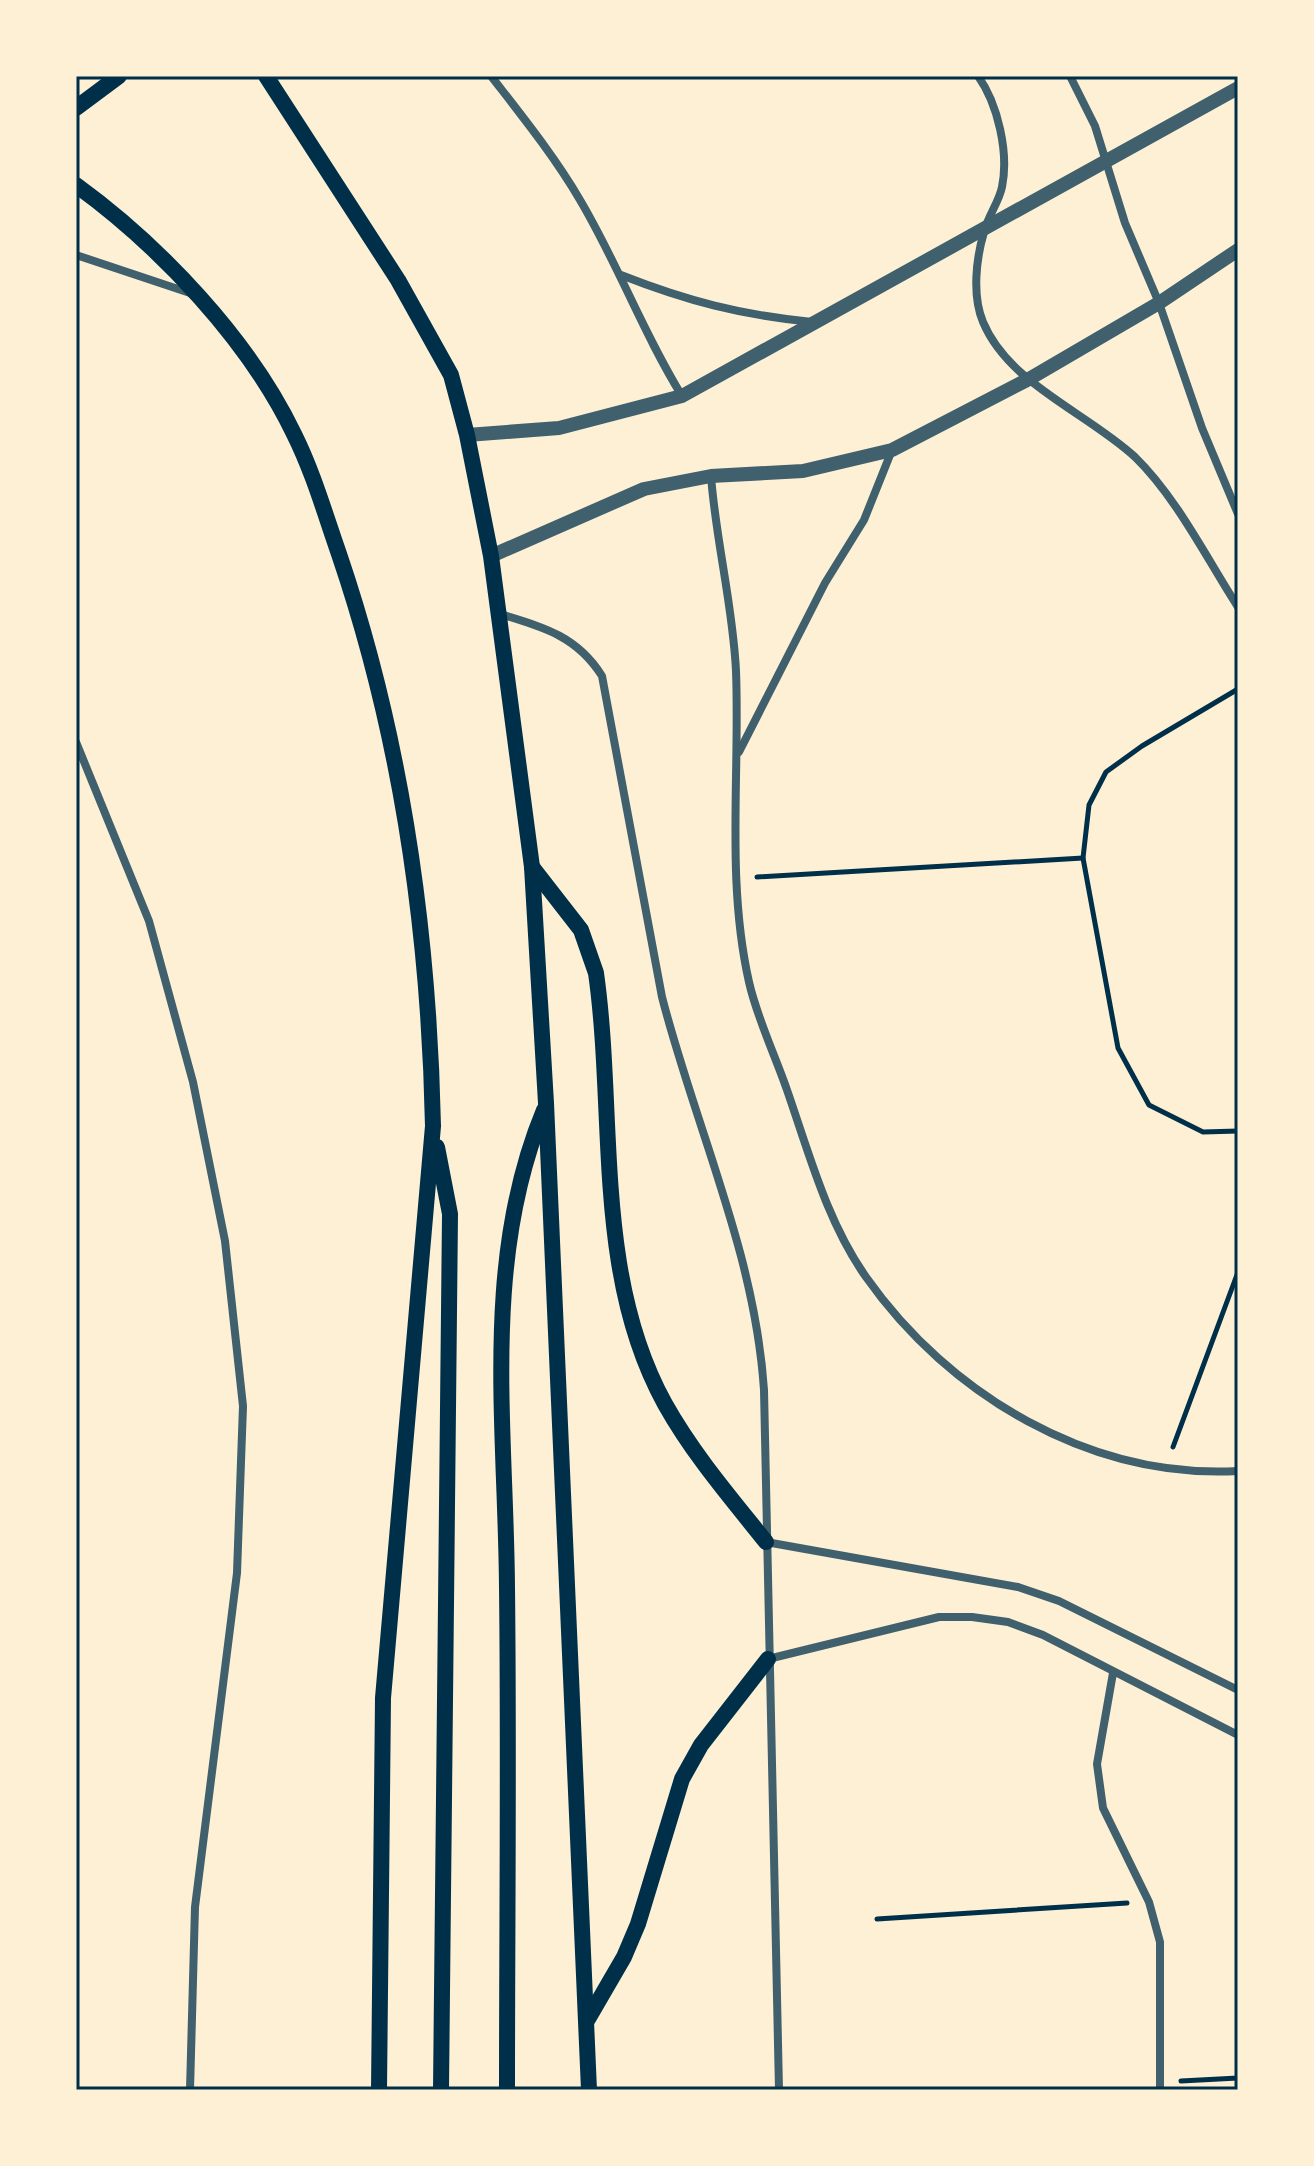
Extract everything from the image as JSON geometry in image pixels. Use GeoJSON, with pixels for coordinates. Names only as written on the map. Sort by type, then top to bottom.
{"type":"FeatureCollection","features":[{"type":"Feature","properties":{"kind":"main road"},"geometry":{"type":"LineString","coordinates":[[76,108],[119,76]]}},
{"type":"Feature","properties":{"kind":"main road"},"geometry":{"type":"LineString","coordinates":[[266,76],[398,280],[451,375],[467,435],[491,556],[532,867],[546,1103],[589,2090]]}},
{"type":"Feature","properties":{"kind":"main road"},"geometry":{"type":"LineString","coordinates":[[76,185],[129,229],[197,296],[257,374],[294,434],[353,594],[378,681],[398,768],[423,931],[431,1036],[433,1126],[383,1698],[379,2090]]}},
{"type":"Feature","properties":{"kind":"main road"},"geometry":{"type":"LineString","coordinates":[[532,867],[581,930],[596,973],[619,1267],[635,1336],[664,1402],[682,1433],[766,1542]]}},
{"type":"Feature","properties":{"kind":"main road"},"geometry":{"type":"LineString","coordinates":[[507,2090],[507,1588],[502,1291],[518,1179],[546,1103]]}},
{"type":"Feature","properties":{"kind":"main road"},"geometry":{"type":"LineString","coordinates":[[433,1126],[450,1214],[441,2090]]}},
{"type":"Feature","properties":{"kind":"main road"},"geometry":{"type":"LineString","coordinates":[[588,2019],[624,1957],[638,1924],[682,1779],[701,1745],[768,1659]]}},
{"type":"Feature","properties":{"kind":"street"},"geometry":{"type":"LineString","coordinates":[[491,76],[580,199],[621,275],[637,316],[682,396]]}},
{"type":"Feature","properties":{"kind":"street"},"geometry":{"type":"LineString","coordinates":[[978,76],[1001,132],[1002,186],[984,231],[976,278],[982,319],[1002,357],[1093,422],[1137,460],[1172,506],[1238,607]]}},
{"type":"Feature","properties":{"kind":"street"},"geometry":{"type":"LineString","coordinates":[[1070,76],[1095,126],[1125,223],[1159,303],[1202,428],[1238,514]]}},
{"type":"Feature","properties":{"kind":"street"},"geometry":{"type":"LineString","coordinates":[[467,435],[559,428],[682,396],[1238,88]]}},
{"type":"Feature","properties":{"kind":"street"},"geometry":{"type":"LineString","coordinates":[[491,556],[644,489],[711,476],[803,471],[892,450],[1029,379],[1159,303],[1238,250]]}},
{"type":"Feature","properties":{"kind":"street"},"geometry":{"type":"LineString","coordinates":[[76,255],[197,296]]}},
{"type":"Feature","properties":{"kind":"street"},"geometry":{"type":"LineString","coordinates":[[621,275],[683,300],[749,316],[812,322]]}},
{"type":"Feature","properties":{"kind":"street"},"geometry":{"type":"LineString","coordinates":[[737,757],[825,583],[864,520],[892,450]]}},
{"type":"Feature","properties":{"kind":"street"},"geometry":{"type":"LineString","coordinates":[[711,476],[716,541],[731,608],[737,757],[736,878],[749,983],[826,1202],[865,1275],[916,1340],[979,1394],[1052,1435],[1130,1462],[1212,1473],[1238,1471]]}},
{"type":"Feature","properties":{"kind":"street"},"geometry":{"type":"LineString","coordinates":[[500,614],[571,640],[589,656],[605,687],[662,997],[738,1238],[756,1313],[764,1390],[779,2090]]}},
{"type":"Feature","properties":{"kind":"street"},"geometry":{"type":"LineString","coordinates":[[76,742],[149,921],[193,1082],[225,1241],[243,1406],[237,1573],[195,1907],[190,2090]]}},
{"type":"Feature","properties":{"kind":"street"},"geometry":{"type":"LineString","coordinates":[[766,1542],[1018,1587],[1059,1601],[1238,1690]]}},
{"type":"Feature","properties":{"kind":"street"},"geometry":{"type":"LineString","coordinates":[[768,1659],[939,1617],[1008,1622],[1043,1635],[1238,1735]]}},
{"type":"Feature","properties":{"kind":"street"},"geometry":{"type":"LineString","coordinates":[[1113,1673],[1097,1764],[1103,1808],[1149,1902],[1160,1942],[1160,2086]]}},
{"type":"Feature","properties":{"kind":"path"},"geometry":{"type":"LineString","coordinates":[[1238,689],[1142,746],[1106,772],[1089,805],[1083,858],[1118,1048],[1149,1105],[1203,1132],[1238,1131]]}},
{"type":"Feature","properties":{"kind":"path"},"geometry":{"type":"LineString","coordinates":[[736,878],[1083,858]]}},
{"type":"Feature","properties":{"kind":"path"},"geometry":{"type":"LineString","coordinates":[[1165,1466],[1238,1272]]}},
{"type":"Feature","properties":{"kind":"path"},"geometry":{"type":"LineString","coordinates":[[877,1919],[1149,1902]]}},
{"type":"Feature","properties":{"kind":"path"},"geometry":{"type":"LineString","coordinates":[[1160,2086],[1238,2078]]}}]}
